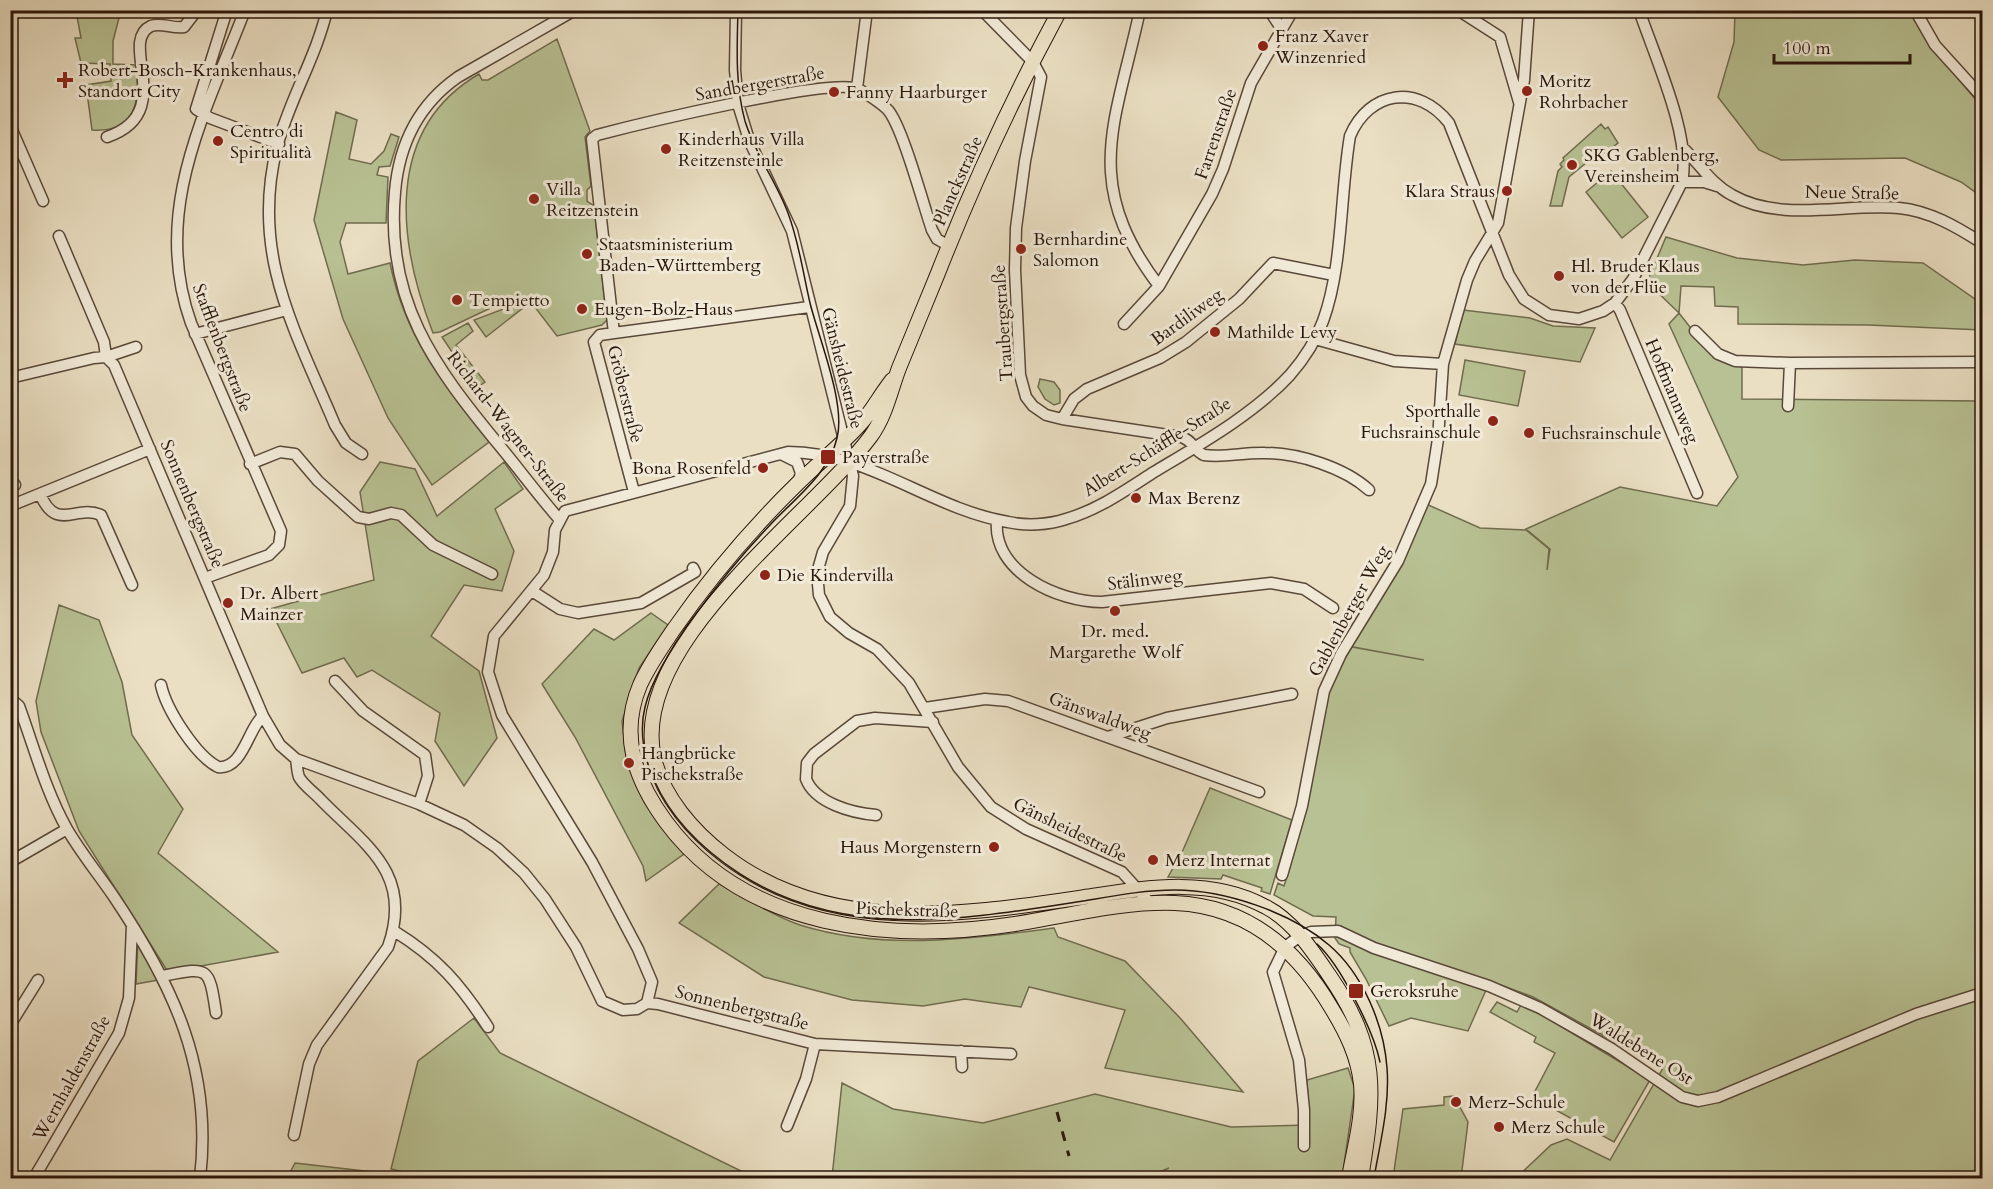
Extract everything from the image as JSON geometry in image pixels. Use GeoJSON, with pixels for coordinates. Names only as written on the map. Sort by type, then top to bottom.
{"type":"FeatureCollection","features":[{"type":"Feature","properties":{"kind":"main road","name":"Planckstraße"},"geometry":{"type":"LineString","coordinates":[[851,466],[880,422],[898,370],[949,246],[1033,62],[1060,10]]}},
{"type":"Feature","properties":{"kind":"main road","name":"Planckstraße"},"geometry":{"type":"LineString","coordinates":[[844,440],[867,415],[898,370]]}},
{"type":"Feature","properties":{"kind":"main road","name":"Pischekstraße"},"geometry":{"type":"LineString","coordinates":[[844,440],[750,533],[703,589],[659,651],[635,698],[629,730],[636,770],[644,789],[670,828],[708,865],[744,890],[789,911],[843,926],[902,932],[959,930],[1150,903],[1193,904],[1224,912],[1266,931],[1286,947],[1323,993],[1356,1059],[1361,1100],[1349,1179]]}},
{"type":"Feature","properties":{"kind":"main road","name":"Pischekstraße"},"geometry":{"type":"LineString","coordinates":[[851,466],[823,487],[731,582],[681,650],[661,685],[652,716],[654,759],[666,789],[690,823],[731,860],[774,886],[815,901],[864,912],[915,915],[963,912],[1138,889],[1188,887],[1234,894],[1268,908],[1300,936],[1346,1001],[1366,1048],[1372,1091],[1361,1179]]}},
{"type":"Feature","properties":{"kind":"street"},"geometry":{"type":"LineString","coordinates":[[107,137],[130,123],[141,107],[144,93],[140,50],[144,34],[154,26],[184,27],[197,10]]}},
{"type":"Feature","properties":{"kind":"street"},"geometry":{"type":"LineString","coordinates":[[227,10],[196,108],[205,115],[279,144]]}},
{"type":"Feature","properties":{"kind":"street","name":"Stafflenbergstraße"},"geometry":{"type":"LineString","coordinates":[[205,578],[269,555],[279,545],[281,531],[195,334],[178,277],[176,226],[183,175],[245,10]]}},
{"type":"Feature","properties":{"kind":"street"},"geometry":{"type":"LineString","coordinates":[[327,10],[279,144],[270,192],[269,232],[276,278],[287,310],[338,432],[350,447],[362,454]]}},
{"type":"Feature","properties":{"kind":"street","name":"Richard-Wagner-Straße"},"geometry":{"type":"LineString","coordinates":[[575,10],[458,77],[441,90],[421,113],[407,137],[399,162],[394,197],[397,264],[407,301],[423,340],[448,382],[559,519],[550,564],[494,636],[488,672],[491,689],[516,739],[543,777],[587,852],[638,949],[652,982],[647,1003]]}},
{"type":"Feature","properties":{"kind":"street","name":"Gänsheidestraße"},"geometry":{"type":"LineString","coordinates":[[736,10],[735,70],[738,104],[749,140],[789,222],[851,466],[853,485],[847,512],[823,552],[817,573],[819,595],[830,617],[849,633],[877,649],[909,683],[958,767],[991,807],[1026,829],[1118,870],[1150,903]]}},
{"type":"Feature","properties":{"kind":"street"},"geometry":{"type":"LineString","coordinates":[[867,10],[857,88],[888,111],[901,137],[932,230],[937,239],[949,246]]}},
{"type":"Feature","properties":{"kind":"street"},"geometry":{"type":"LineString","coordinates":[[981,10],[1033,62]]}},
{"type":"Feature","properties":{"kind":"street"},"geometry":{"type":"LineString","coordinates":[[1140,10],[1113,120],[1111,169],[1115,200],[1122,227],[1139,260],[1159,286]]}},
{"type":"Feature","properties":{"kind":"street"},"geometry":{"type":"LineString","coordinates":[[1269,10],[1281,28]]}},
{"type":"Feature","properties":{"kind":"street","name":"Farrenstraße"},"geometry":{"type":"LineString","coordinates":[[1124,324],[1159,286],[1215,188],[1251,83],[1293,10]]}},
{"type":"Feature","properties":{"kind":"street"},"geometry":{"type":"LineString","coordinates":[[1458,10],[1500,36],[1519,102]]}},
{"type":"Feature","properties":{"kind":"street","name":"Gablenberger Weg"},"geometry":{"type":"LineString","coordinates":[[1282,875],[1302,806],[1324,691],[1341,654],[1398,561],[1431,484],[1438,439],[1443,364],[1467,280],[1497,223],[1500,209],[1527,46],[1528,10]]}},
{"type":"Feature","properties":{"kind":"street","name":"Neue Straße"},"geometry":{"type":"LineString","coordinates":[[1639,10],[1683,147],[1718,186]]}},
{"type":"Feature","properties":{"kind":"street"},"geometry":{"type":"LineString","coordinates":[[1915,10],[1935,45],[1983,97]]}},
{"type":"Feature","properties":{"kind":"street","name":"Traubergstraße"},"geometry":{"type":"LineString","coordinates":[[1033,62],[1041,77],[1041,86],[1025,161],[1016,228],[1015,270],[1020,375],[1026,397],[1033,406],[1046,415],[1062,419],[1181,437],[1191,440],[1200,454],[1209,456],[1264,453],[1318,463],[1351,475],[1370,490]]}},
{"type":"Feature","properties":{"kind":"street","name":"Sandbergerstraße"},"geometry":{"type":"LineString","coordinates":[[592,139],[597,135],[642,123],[738,104],[831,87],[857,88]]}},
{"type":"Feature","properties":{"kind":"street","name":"Albert-Schäffle-Straße"},"geometry":{"type":"LineString","coordinates":[[851,466],[871,471],[997,520],[1036,524],[1074,517],[1098,506],[1196,447],[1290,375],[1315,339],[1328,308],[1334,275],[1350,136],[1355,125],[1369,108],[1390,98],[1420,100],[1441,113],[1454,133],[1516,288],[1535,308],[1549,315],[1579,319],[1603,311],[1615,303],[1633,279],[1682,182],[1683,147]]}},
{"type":"Feature","properties":{"kind":"street"},"geometry":{"type":"LineString","coordinates":[[10,106],[12,129],[43,201]]}},
{"type":"Feature","properties":{"kind":"street","name":"Gröberstraße"},"geometry":{"type":"LineString","coordinates":[[592,139],[614,333],[600,335],[594,342],[634,492]]}},
{"type":"Feature","properties":{"kind":"street","name":"Neue Straße"},"geometry":{"type":"LineString","coordinates":[[1682,182],[1704,182],[1718,186],[1744,201],[1777,208],[1900,208],[1932,215],[1983,243]]}},
{"type":"Feature","properties":{"kind":"street","name":"Sonnenbergstraße"},"geometry":{"type":"LineString","coordinates":[[59,236],[104,342],[106,357],[114,365],[263,716],[280,745],[296,759],[419,804],[474,832],[524,873],[545,899],[576,947],[602,1001],[623,1010],[637,1009],[647,1003],[711,1015],[815,1044],[1011,1054]]}},
{"type":"Feature","properties":{"kind":"street","name":"Bardiliweg"},"geometry":{"type":"LineString","coordinates":[[1062,419],[1080,393],[1160,358],[1186,342],[1239,299],[1273,263],[1334,275]]}},
{"type":"Feature","properties":{"kind":"street","name":"Hoffmannweg"},"geometry":{"type":"LineString","coordinates":[[1615,303],[1620,310],[1697,493]]}},
{"type":"Feature","properties":{"kind":"street"},"geometry":{"type":"LineString","coordinates":[[614,333],[809,307]]}},
{"type":"Feature","properties":{"kind":"street"},"geometry":{"type":"LineString","coordinates":[[195,334],[287,310]]}},
{"type":"Feature","properties":{"kind":"street"},"geometry":{"type":"LineString","coordinates":[[1695,331],[1718,354],[1735,360],[1790,363],[1983,362]]}},
{"type":"Feature","properties":{"kind":"street"},"geometry":{"type":"LineString","coordinates":[[1315,339],[1394,361],[1443,364]]}},
{"type":"Feature","properties":{"kind":"street"},"geometry":{"type":"LineString","coordinates":[[10,378],[106,357],[136,347]]}},
{"type":"Feature","properties":{"kind":"street"},"geometry":{"type":"LineString","coordinates":[[1788,406],[1790,363]]}},
{"type":"Feature","properties":{"kind":"street"},"geometry":{"type":"LineString","coordinates":[[827,455],[835,436],[835,407]]}},
{"type":"Feature","properties":{"kind":"street"},"geometry":{"type":"LineString","coordinates":[[10,506],[150,449]]}},
{"type":"Feature","properties":{"kind":"street"},"geometry":{"type":"LineString","coordinates":[[250,464],[280,452],[295,454],[318,481],[358,517],[369,519],[392,513],[401,515],[433,545],[492,574]]}},
{"type":"Feature","properties":{"kind":"street"},"geometry":{"type":"LineString","coordinates":[[559,519],[572,508],[788,452],[827,455],[851,466]]}},
{"type":"Feature","properties":{"kind":"street"},"geometry":{"type":"LineString","coordinates":[[771,456],[787,456],[797,462],[801,473],[798,483]]}},
{"type":"Feature","properties":{"kind":"street"},"geometry":{"type":"LineString","coordinates":[[853,485],[857,476],[871,471]]}},
{"type":"Feature","properties":{"kind":"street"},"geometry":{"type":"LineString","coordinates":[[40,494],[44,503],[55,514],[69,516],[88,512],[101,515],[132,585]]}},
{"type":"Feature","properties":{"kind":"street","name":"Stälinweg"},"geometry":{"type":"LineString","coordinates":[[997,520],[997,539],[1012,563],[1044,588],[1075,600],[1102,602],[1271,583],[1304,590],[1333,608]]}},
{"type":"Feature","properties":{"kind":"street"},"geometry":{"type":"LineString","coordinates":[[531,591],[568,612],[632,605],[650,599],[695,572],[693,568]]}},
{"type":"Feature","properties":{"kind":"street"},"geometry":{"type":"LineString","coordinates":[[335,681],[369,717],[425,755],[428,776],[419,804]]}},
{"type":"Feature","properties":{"kind":"street"},"geometry":{"type":"LineString","coordinates":[[161,685],[180,725],[197,748],[218,767],[229,765],[245,746],[254,726],[263,716]]}},
{"type":"Feature","properties":{"kind":"street"},"geometry":{"type":"LineString","coordinates":[[1108,737],[1167,718],[1292,694]]}},
{"type":"Feature","properties":{"kind":"street"},"geometry":{"type":"LineString","coordinates":[[10,698],[19,706],[67,829],[132,925],[162,976],[180,1017],[195,1070],[201,1129],[200,1179]]}},
{"type":"Feature","properties":{"kind":"street","name":"Gänswaldweg"},"geometry":{"type":"LineString","coordinates":[[925,708],[997,699],[1019,704],[1259,792]]}},
{"type":"Feature","properties":{"kind":"street"},"geometry":{"type":"LineString","coordinates":[[876,815],[853,812],[816,794],[806,779],[810,758],[851,724],[862,719],[933,722]]}},
{"type":"Feature","properties":{"kind":"street"},"geometry":{"type":"LineString","coordinates":[[294,1135],[309,1064],[317,1045],[388,946],[394,931],[390,880],[378,857],[365,840],[299,777],[296,759]]}},
{"type":"Feature","properties":{"kind":"street"},"geometry":{"type":"LineString","coordinates":[[10,862],[67,829]]}},
{"type":"Feature","properties":{"kind":"street","name":"Wernhaldenstraße"},"geometry":{"type":"LineString","coordinates":[[34,1179],[119,1033],[129,998],[132,925]]}},
{"type":"Feature","properties":{"kind":"street"},"geometry":{"type":"LineString","coordinates":[[394,931],[428,954],[462,987],[488,1027]]}},
{"type":"Feature","properties":{"kind":"street","name":"Waldebene Ost"},"geometry":{"type":"LineString","coordinates":[[1286,947],[1300,936],[1311,932],[1338,931],[1384,952],[1489,986],[1540,1008],[1612,1049],[1682,1097],[1698,1101],[1718,1097],[1916,1014],[1983,993]]}},
{"type":"Feature","properties":{"kind":"street"},"geometry":{"type":"LineString","coordinates":[[1286,947],[1274,972],[1299,1060],[1304,1110],[1304,1146]]}},
{"type":"Feature","properties":{"kind":"street"},"geometry":{"type":"LineString","coordinates":[[162,976],[195,969],[203,972],[212,984],[216,1013]]}},
{"type":"Feature","properties":{"kind":"street"},"geometry":{"type":"LineString","coordinates":[[10,1025],[38,980]]}},
{"type":"Feature","properties":{"kind":"street"},"geometry":{"type":"LineString","coordinates":[[787,1126],[806,1079],[815,1044]]}},
{"type":"Feature","properties":{"kind":"street"},"geometry":{"type":"LineString","coordinates":[[961,1051],[962,1067]]}},
{"type":"Feature","properties":{"kind":"green space"},"geometry":{"type":"Polygon","coordinates":[[[76,11],[95,11],[119,18],[113,41],[113,64],[136,65],[136,102],[132,112],[127,120],[107,130],[92,130],[86,85],[111,81],[110,64],[81,63],[75,38],[81,38],[76,11]]]}},
{"type":"Feature","properties":{"kind":"green space"},"geometry":{"type":"Polygon","coordinates":[[[1735,11],[1911,11],[1933,49],[1982,107],[1982,197],[1961,182],[1905,158],[1781,160],[1759,150],[1718,97],[1734,42],[1735,11]]]}},
{"type":"Feature","properties":{"kind":"green space"},"geometry":{"type":"Polygon","coordinates":[[[557,39],[590,131],[585,137],[591,186],[587,190],[587,201],[594,206],[607,320],[602,325],[557,336],[528,298],[525,298],[497,305],[440,332],[433,333],[412,262],[407,226],[407,191],[413,157],[426,125],[448,98],[479,74],[482,80],[488,80],[557,39]]]}},
{"type":"Feature","properties":{"kind":"green space"},"geometry":{"type":"Polygon","coordinates":[[[336,112],[357,120],[349,159],[371,164],[384,151],[391,134],[399,137],[390,166],[379,167],[377,175],[388,177],[386,223],[346,223],[340,242],[348,274],[390,263],[405,314],[428,359],[489,442],[432,485],[388,418],[343,319],[314,220],[336,112]]]}},
{"type":"Feature","properties":{"kind":"green space","name":"SKG Gablenberg, Vereinsheim"},"geometry":{"type":"Polygon","coordinates":[[[1601,124],[1605,129],[1608,127],[1618,143],[1605,153],[1602,150],[1569,177],[1562,206],[1550,206],[1563,158],[1601,124]]]}},
{"type":"Feature","properties":{"kind":"green space"},"geometry":{"type":"Polygon","coordinates":[[[1611,171],[1648,217],[1622,238],[1586,192],[1611,171]]]}},
{"type":"Feature","properties":{"kind":"green space"},"geometry":{"type":"Polygon","coordinates":[[[1666,237],[1737,258],[1803,265],[1855,260],[1923,263],[1982,304],[1982,330],[1868,325],[1738,324],[1738,307],[1715,306],[1714,287],[1681,286],[1679,313],[1647,282],[1666,237]]]}},
{"type":"Feature","properties":{"kind":"green space"},"geometry":{"type":"Polygon","coordinates":[[[522,302],[528,304],[486,337],[474,320],[522,302]]]}},
{"type":"Feature","properties":{"kind":"green space"},"geometry":{"type":"Polygon","coordinates":[[[1463,310],[1530,318],[1553,326],[1595,328],[1580,362],[1455,344],[1463,310]]]}},
{"type":"Feature","properties":{"kind":"green space"},"geometry":{"type":"Polygon","coordinates":[[[1679,313],[1714,358],[1742,367],[1742,399],[1982,401],[1982,1178],[1516,1178],[1551,1145],[1567,1139],[1610,1160],[1663,1068],[1533,997],[1490,981],[1468,1031],[1411,1018],[1389,1026],[1350,948],[1339,944],[1335,938],[1336,917],[1313,916],[1274,895],[1278,883],[1284,886],[1289,870],[1305,807],[1319,728],[1330,688],[1343,661],[1352,647],[1424,660],[1348,646],[1424,503],[1480,528],[1526,530],[1549,549],[1547,570],[1550,549],[1526,529],[1620,487],[1717,506],[1738,477],[1669,324],[1679,313]]]}},
{"type":"Feature","properties":{"kind":"green space"},"geometry":{"type":"Polygon","coordinates":[[[468,323],[473,331],[456,345],[485,382],[476,388],[442,337],[468,323]]]}},
{"type":"Feature","properties":{"kind":"green space"},"geometry":{"type":"Polygon","coordinates":[[[1465,360],[1525,371],[1518,406],[1459,395],[1465,360]]]}},
{"type":"Feature","properties":{"kind":"green space"},"geometry":{"type":"Polygon","coordinates":[[[1040,379],[1054,382],[1060,390],[1060,403],[1054,405],[1045,399],[1038,387],[1040,379]]]}},
{"type":"Feature","properties":{"kind":"green space"},"geometry":{"type":"Polygon","coordinates":[[[380,462],[415,469],[437,516],[504,462],[523,489],[495,509],[514,551],[502,591],[464,585],[431,636],[479,671],[497,738],[464,786],[435,741],[440,713],[372,670],[357,677],[344,658],[302,673],[270,609],[374,580],[360,492],[380,462]]]}},
{"type":"Feature","properties":{"kind":"green space"},"geometry":{"type":"Polygon","coordinates":[[[59,605],[99,620],[122,682],[132,735],[183,809],[158,853],[278,952],[168,972],[79,831],[41,732],[36,701],[59,605]]]}},
{"type":"Feature","properties":{"kind":"green space"},"geometry":{"type":"Polygon","coordinates":[[[651,613],[668,625],[639,668],[622,721],[626,756],[644,802],[684,854],[646,881],[643,866],[575,737],[542,684],[594,629],[614,640],[651,613]]]}},
{"type":"Feature","properties":{"kind":"green space"},"geometry":{"type":"Polygon","coordinates":[[[1210,788],[1292,820],[1270,894],[1261,891],[1262,888],[1223,875],[1221,879],[1168,877],[1183,850],[1210,788]]]}},
{"type":"Feature","properties":{"kind":"green space"},"geometry":{"type":"Polygon","coordinates":[[[719,884],[769,912],[800,925],[863,938],[958,939],[1054,928],[1058,937],[1125,961],[1181,1019],[1243,1092],[1105,1068],[1125,1010],[1029,987],[1021,1007],[965,999],[923,1006],[852,1000],[764,977],[679,923],[719,884]]]}},
{"type":"Feature","properties":{"kind":"green space"},"geometry":{"type":"Polygon","coordinates":[[[138,939],[164,979],[136,984],[138,939]]]}},
{"type":"Feature","properties":{"kind":"green space"},"geometry":{"type":"Polygon","coordinates":[[[1497,1002],[1517,1012],[1522,1003],[1650,1080],[1614,1142],[1532,1097],[1555,1053],[1534,1042],[1536,1037],[1490,1012],[1497,1002]]]}},
{"type":"Feature","properties":{"kind":"green space"},"geometry":{"type":"Polygon","coordinates":[[[474,1018],[500,1053],[745,1173],[832,1177],[842,1083],[893,1109],[983,1123],[1095,1094],[1231,1127],[1309,1125],[1307,1080],[1348,1068],[1355,1089],[1342,1178],[1148,1178],[1169,1168],[1145,1178],[431,1178],[391,1169],[418,1061],[474,1018]]]}},
{"type":"Feature","properties":{"kind":"green space"},"geometry":{"type":"Polygon","coordinates":[[[1454,1096],[1468,1122],[1461,1178],[1393,1178],[1403,1109],[1444,1105],[1444,1097],[1454,1096]]]}},
{"type":"Feature","properties":{"kind":"green space"},"geometry":{"type":"Polygon","coordinates":[[[295,1163],[426,1178],[287,1178],[295,1163]]]}},
{"type":"Feature","properties":{"kind":"tram line"},"geometry":{"type":"LineString","coordinates":[[738,10],[738,80],[745,121],[792,224],[810,303],[835,390],[839,424],[837,438],[827,463],[810,485],[754,542],[717,586],[680,637],[652,686],[643,716],[643,735],[648,763],[661,794],[690,833],[727,865],[780,895],[822,909],[865,917],[908,920],[951,918],[1039,908],[1140,892],[1175,890],[1194,891],[1235,899],[1296,922],[1329,945],[1352,970],[1362,985],[1376,1018],[1385,1052],[1388,1082],[1384,1124],[1374,1178]]}},
{"type":"Feature","properties":{"kind":"tram line"},"geometry":{"type":"LineString","coordinates":[[1317,944],[1336,967],[1355,999],[1377,1049],[1380,1062]]}},
{"type":"Feature","properties":{"kind":"railway"},"geometry":{"type":"LineString","coordinates":[[1057,1112],[1069,1156]]}},
{"type":"Feature","properties":{"kind":"place","name":"Franz Xaver Winzenried"},"geometry":{"type":"Point","coordinates":[1263,46]}},
{"type":"Feature","properties":{"kind":"place","name":"Robert-Bosch-Krankenhaus, Standort City"},"geometry":{"type":"Point","coordinates":[65,80]}},
{"type":"Feature","properties":{"kind":"place","name":"Moritz Rohrbacher"},"geometry":{"type":"Point","coordinates":[1527,91]}},
{"type":"Feature","properties":{"kind":"place","name":"Fanny Haarburger"},"geometry":{"type":"Point","coordinates":[834,92]}},
{"type":"Feature","properties":{"kind":"place","name":"Centro di Spiritualità"},"geometry":{"type":"Point","coordinates":[218,141]}},
{"type":"Feature","properties":{"kind":"place","name":"Kinderhaus Villa Reitzensteinle"},"geometry":{"type":"Point","coordinates":[666,149]}},
{"type":"Feature","properties":{"kind":"place","name":"SKG Gablenberg, Vereinsheim"},"geometry":{"type":"Point","coordinates":[1572,165]}},
{"type":"Feature","properties":{"kind":"place","name":"Klara Straus"},"geometry":{"type":"Point","coordinates":[1507,191]}},
{"type":"Feature","properties":{"kind":"place","name":"Villa Reitzenstein"},"geometry":{"type":"Point","coordinates":[534,199]}},
{"type":"Feature","properties":{"kind":"place","name":"Bernhardine Salomon"},"geometry":{"type":"Point","coordinates":[1021,249]}},
{"type":"Feature","properties":{"kind":"place","name":"Staatsministerium Baden-Württemberg"},"geometry":{"type":"Point","coordinates":[587,254]}},
{"type":"Feature","properties":{"kind":"place","name":"Hl. Bruder Klaus von der Flüe"},"geometry":{"type":"Point","coordinates":[1559,276]}},
{"type":"Feature","properties":{"kind":"place","name":"Tempietto"},"geometry":{"type":"Point","coordinates":[457,300]}},
{"type":"Feature","properties":{"kind":"place","name":"Eugen-Bolz-Haus"},"geometry":{"type":"Point","coordinates":[582,309]}},
{"type":"Feature","properties":{"kind":"place","name":"Mathilde Levy"},"geometry":{"type":"Point","coordinates":[1215,332]}},
{"type":"Feature","properties":{"kind":"place","name":"Sporthalle Fuchsrainschule"},"geometry":{"type":"Point","coordinates":[1493,421]}},
{"type":"Feature","properties":{"kind":"place","name":"Fuchsrainschule"},"geometry":{"type":"Point","coordinates":[1529,433]}},
{"type":"Feature","properties":{"kind":"place","name":"Payerstraße"},"geometry":{"type":"Point","coordinates":[828,457]}},
{"type":"Feature","properties":{"kind":"place","name":"Bona Rosenfeld"},"geometry":{"type":"Point","coordinates":[763,468]}},
{"type":"Feature","properties":{"kind":"place","name":"Max Berenz"},"geometry":{"type":"Point","coordinates":[1136,498]}},
{"type":"Feature","properties":{"kind":"place","name":"Die Kindervilla"},"geometry":{"type":"Point","coordinates":[765,575]}},
{"type":"Feature","properties":{"kind":"place","name":"Dr. Albert Mainzer"},"geometry":{"type":"Point","coordinates":[228,603]}},
{"type":"Feature","properties":{"kind":"place","name":"Dr. med. Margarethe Wolf"},"geometry":{"type":"Point","coordinates":[1115,611]}},
{"type":"Feature","properties":{"kind":"place","name":"Hangbrücke Pischekstraße"},"geometry":{"type":"Point","coordinates":[629,763]}},
{"type":"Feature","properties":{"kind":"place","name":"Haus Morgenstern"},"geometry":{"type":"Point","coordinates":[994,847]}},
{"type":"Feature","properties":{"kind":"place","name":"Merz Internat"},"geometry":{"type":"Point","coordinates":[1153,860]}},
{"type":"Feature","properties":{"kind":"place","name":"Geroksruhe"},"geometry":{"type":"Point","coordinates":[1356,991]}},
{"type":"Feature","properties":{"kind":"place","name":"Merz-Schule"},"geometry":{"type":"Point","coordinates":[1456,1102]}},
{"type":"Feature","properties":{"kind":"place","name":"Merz Schule"},"geometry":{"type":"Point","coordinates":[1499,1127]}}]}
